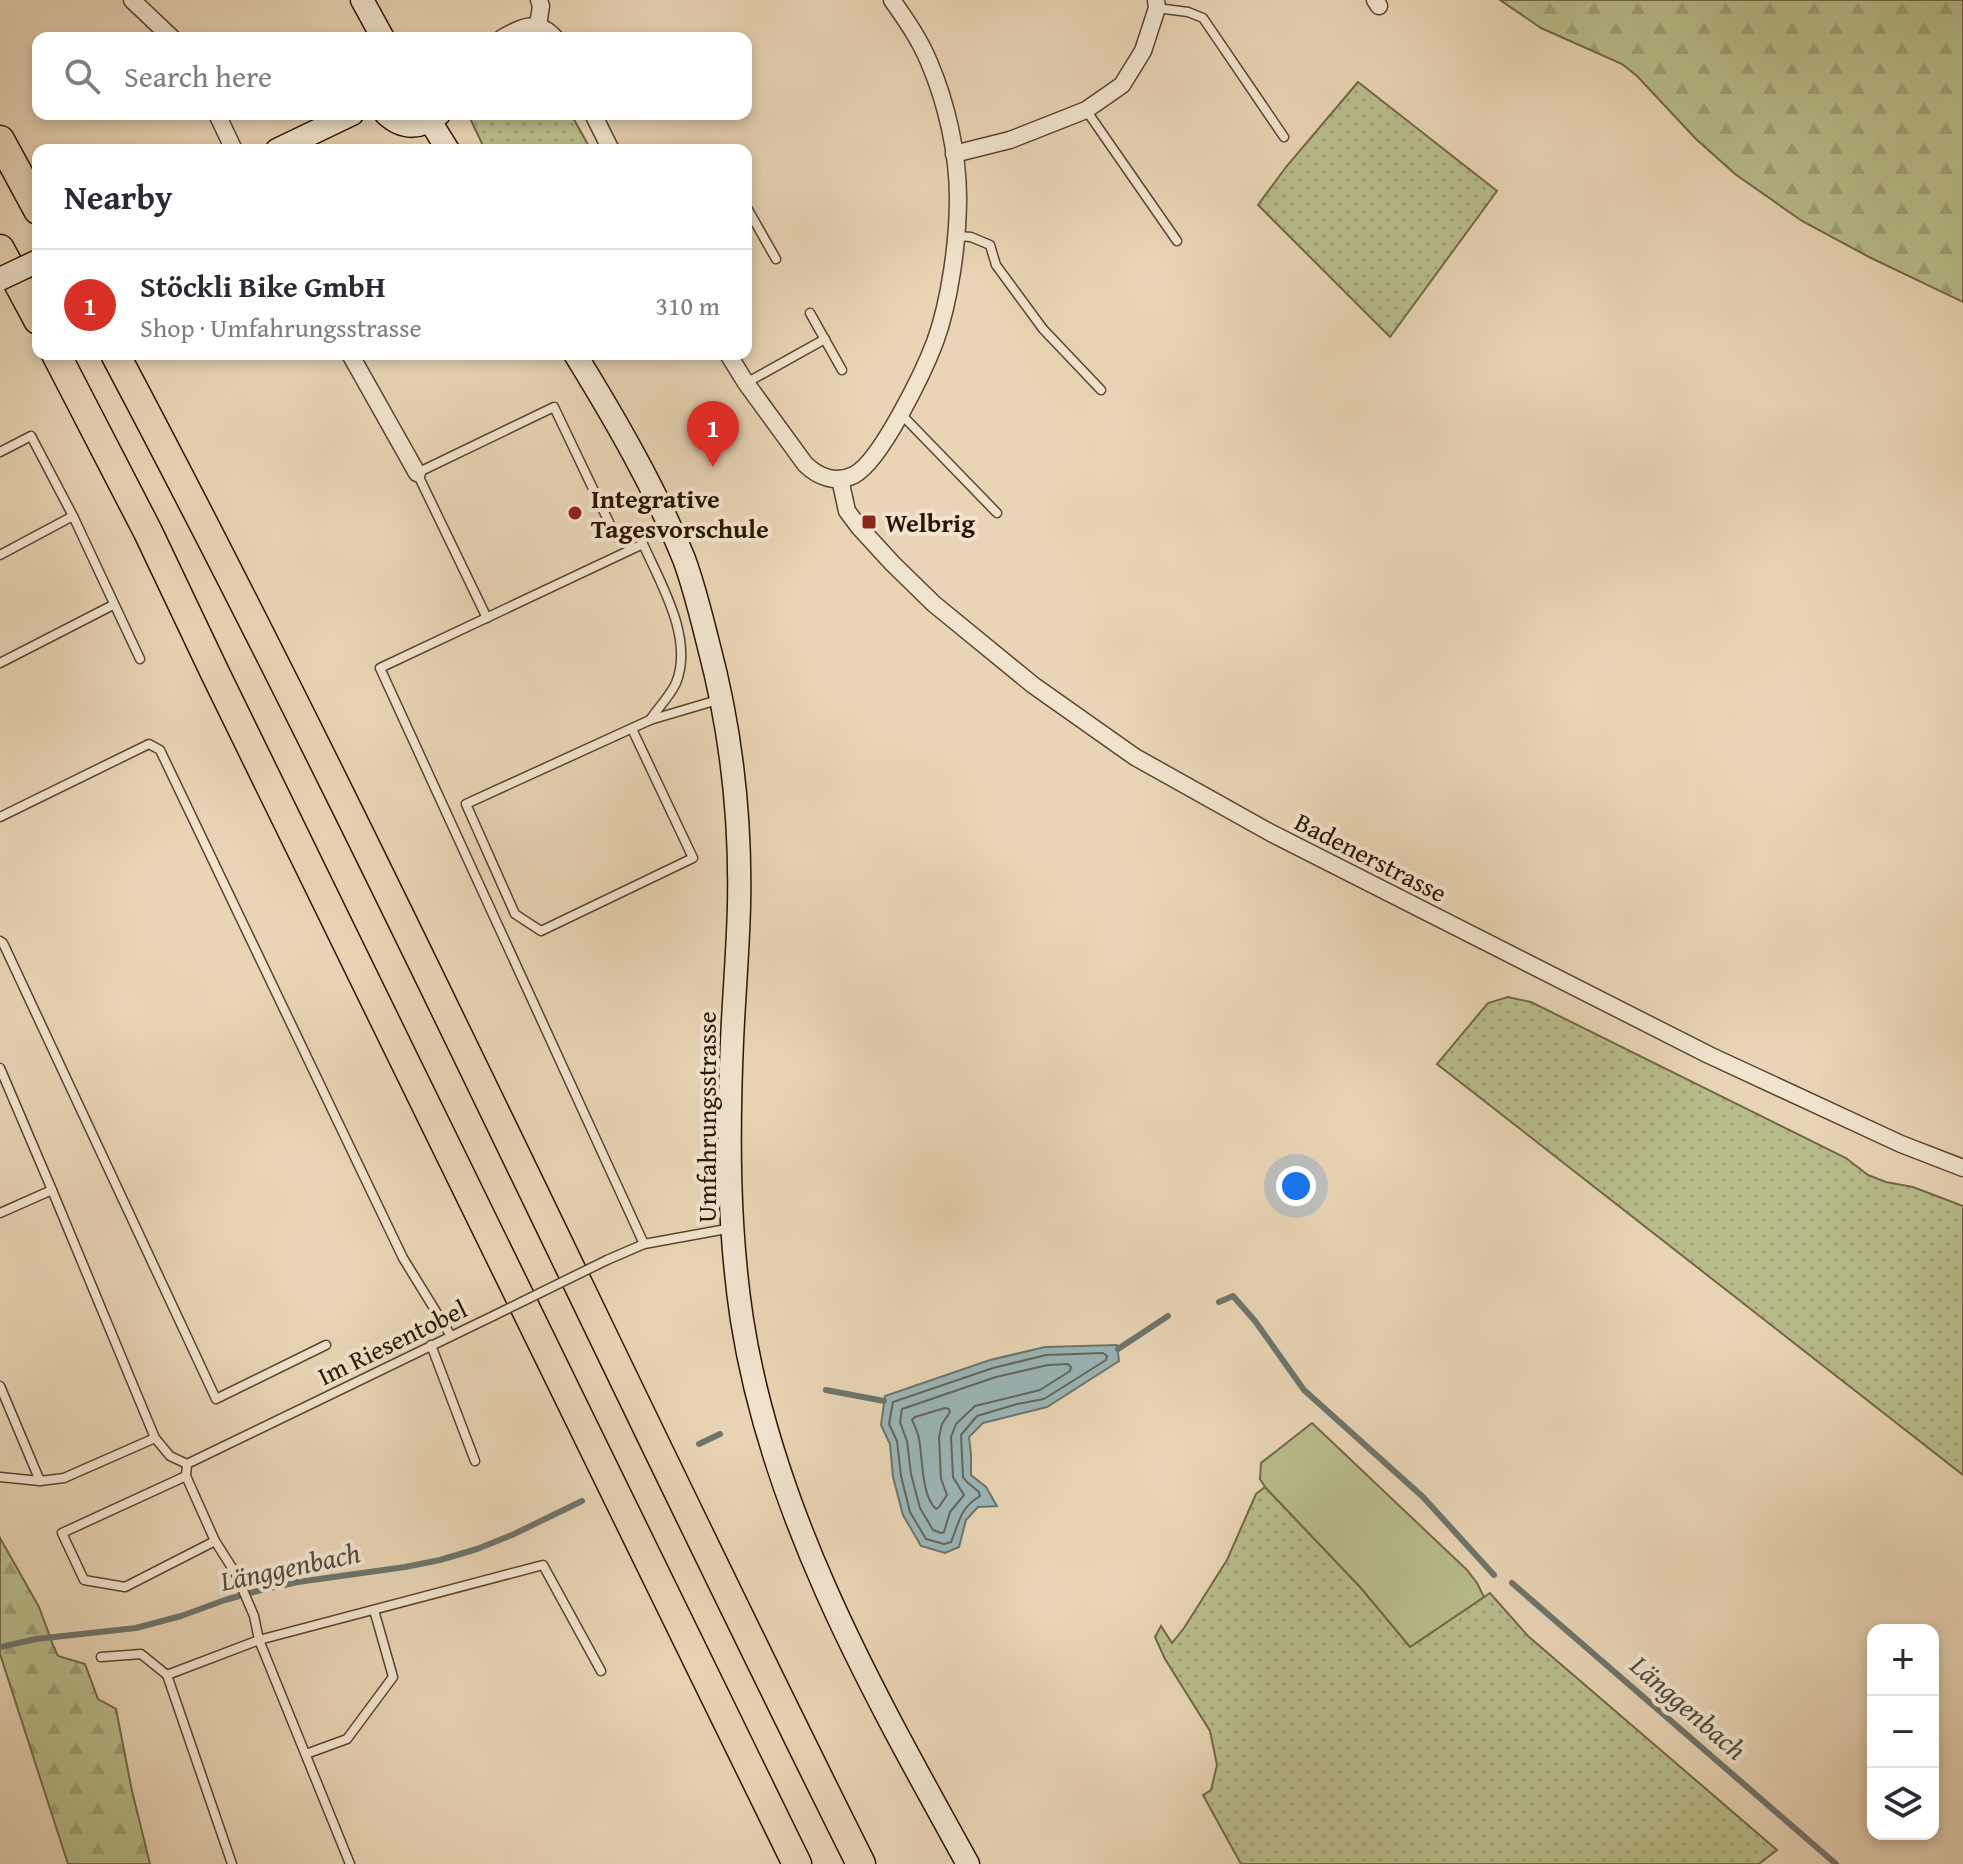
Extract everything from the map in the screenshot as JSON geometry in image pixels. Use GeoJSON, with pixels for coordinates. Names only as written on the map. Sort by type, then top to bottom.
{"type":"FeatureCollection","features":[{"type":"Feature","properties":{"kind":"highway"},"geometry":{"type":"LineString","coordinates":[[0,140],[32,199]]}},
{"type":"Feature","properties":{"kind":"highway"},"geometry":{"type":"LineString","coordinates":[[0,249],[32,309]]}},
{"type":"Feature","properties":{"kind":"highway"},"geometry":{"type":"LineString","coordinates":[[59,360],[148,532],[797,1864]]}},
{"type":"Feature","properties":{"kind":"highway"},"geometry":{"type":"LineString","coordinates":[[118,360],[315,745],[861,1864]]}},
{"type":"Feature","properties":{"kind":"main road"},"geometry":{"type":"LineString","coordinates":[[362,0],[380,32]]}},
{"type":"Feature","properties":{"kind":"main road"},"geometry":{"type":"LineString","coordinates":[[290,144],[340,120]]}},
{"type":"Feature","properties":{"kind":"main road"},"geometry":{"type":"LineString","coordinates":[[393,120],[411,126],[431,120]]}},
{"type":"Feature","properties":{"kind":"main road"},"geometry":{"type":"LineString","coordinates":[[436,120],[446,144]]}},
{"type":"Feature","properties":{"kind":"main road"},"geometry":{"type":"LineString","coordinates":[[0,279],[32,264]]}},
{"type":"Feature","properties":{"kind":"main road","name":"Umfahrungsstrasse"},"geometry":{"type":"LineString","coordinates":[[579,360],[672,530],[693,585],[722,699],[731,758],[739,860],[730,1108],[732,1228],[742,1319],[754,1382],[791,1507],[832,1606],[968,1864]]}},
{"type":"Feature","properties":{"kind":"street"},"geometry":{"type":"LineString","coordinates":[[132,0],[166,32]]}},
{"type":"Feature","properties":{"kind":"street"},"geometry":{"type":"LineString","coordinates":[[514,32],[527,25],[538,32],[539,0]]}},
{"type":"Feature","properties":{"kind":"street"},"geometry":{"type":"LineString","coordinates":[[732,360],[805,464],[815,473],[840,479],[855,475],[868,464],[901,414],[936,340],[956,236],[958,196],[954,154],[929,63],[911,27],[892,0]]}},
{"type":"Feature","properties":{"kind":"street"},"geometry":{"type":"LineString","coordinates":[[954,154],[1010,140],[1086,110],[1122,85],[1143,51],[1157,4]]}},
{"type":"Feature","properties":{"kind":"street"},"geometry":{"type":"LineString","coordinates":[[220,120],[231,144]]}},
{"type":"Feature","properties":{"kind":"street"},"geometry":{"type":"LineString","coordinates":[[596,120],[608,144]]}},
{"type":"Feature","properties":{"kind":"street"},"geometry":{"type":"LineString","coordinates":[[353,360],[417,473]]}},
{"type":"Feature","properties":{"kind":"street","name":"Badenerstrasse"},"geometry":{"type":"LineString","coordinates":[[840,479],[847,511],[859,527],[934,604],[1033,685],[1135,757],[1286,841],[1709,1055],[1901,1144],[1963,1168]]}},
{"type":"Feature","properties":{"kind":"lane"},"geometry":{"type":"LineString","coordinates":[[1157,4],[1203,18],[1284,137]]}},
{"type":"Feature","properties":{"kind":"lane"},"geometry":{"type":"LineString","coordinates":[[1086,110],[1177,241]]}},
{"type":"Feature","properties":{"kind":"lane"},"geometry":{"type":"LineString","coordinates":[[752,217],[776,259]]}},
{"type":"Feature","properties":{"kind":"lane"},"geometry":{"type":"LineString","coordinates":[[956,236],[971,237],[990,245],[996,265],[1043,329],[1101,390]]}},
{"type":"Feature","properties":{"kind":"lane"},"geometry":{"type":"LineString","coordinates":[[810,313],[842,370]]}},
{"type":"Feature","properties":{"kind":"lane"},"geometry":{"type":"LineString","coordinates":[[746,383],[825,339]]}},
{"type":"Feature","properties":{"kind":"lane"},"geometry":{"type":"LineString","coordinates":[[487,618],[417,473],[554,407],[616,537]]}},
{"type":"Feature","properties":{"kind":"lane"},"geometry":{"type":"LineString","coordinates":[[901,414],[997,513]]}},
{"type":"Feature","properties":{"kind":"lane"},"geometry":{"type":"LineString","coordinates":[[0,452],[31,436],[73,516],[140,659]]}},
{"type":"Feature","properties":{"kind":"lane"},"geometry":{"type":"LineString","coordinates":[[0,555],[73,516]]}},
{"type":"Feature","properties":{"kind":"lane"},"geometry":{"type":"LineString","coordinates":[[644,1244],[380,668],[643,544],[672,608],[682,657],[675,684],[650,720]]}},
{"type":"Feature","properties":{"kind":"lane"},"geometry":{"type":"LineString","coordinates":[[0,663],[113,605]]}},
{"type":"Feature","properties":{"kind":"lane"},"geometry":{"type":"LineString","coordinates":[[632,729],[693,858],[541,931],[515,914],[466,804],[650,720],[722,699]]}},
{"type":"Feature","properties":{"kind":"lane"},"geometry":{"type":"LineString","coordinates":[[0,817],[149,744],[160,750],[403,1258],[451,1336]]}},
{"type":"Feature","properties":{"kind":"lane"},"geometry":{"type":"LineString","coordinates":[[0,941],[216,1399],[326,1345]]}},
{"type":"Feature","properties":{"kind":"lane"},"geometry":{"type":"LineString","coordinates":[[0,1068],[155,1438],[170,1456],[187,1464],[186,1476],[215,1541],[236,1574],[254,1616],[259,1640],[350,1864]]}},
{"type":"Feature","properties":{"kind":"lane"},"geometry":{"type":"LineString","coordinates":[[0,1213],[52,1190]]}},
{"type":"Feature","properties":{"kind":"lane","name":"Im Riesentobel"},"geometry":{"type":"LineString","coordinates":[[187,1464],[607,1260],[644,1244],[732,1228]]}},
{"type":"Feature","properties":{"kind":"lane"},"geometry":{"type":"LineString","coordinates":[[431,1345],[475,1461]]}},
{"type":"Feature","properties":{"kind":"lane"},"geometry":{"type":"LineString","coordinates":[[0,1386],[40,1481]]}},
{"type":"Feature","properties":{"kind":"lane"},"geometry":{"type":"LineString","coordinates":[[0,1477],[40,1481],[64,1478],[155,1438]]}},
{"type":"Feature","properties":{"kind":"lane"},"geometry":{"type":"LineString","coordinates":[[186,1476],[62,1533],[84,1580],[125,1587],[215,1541]]}},
{"type":"Feature","properties":{"kind":"lane"},"geometry":{"type":"LineString","coordinates":[[167,1675],[259,1640],[543,1565],[601,1671]]}},
{"type":"Feature","properties":{"kind":"lane"},"geometry":{"type":"LineString","coordinates":[[306,1754],[347,1739],[393,1677],[374,1610]]}},
{"type":"Feature","properties":{"kind":"lane"},"geometry":{"type":"LineString","coordinates":[[101,1657],[141,1654],[167,1675],[232,1864]]}},
{"type":"Feature","properties":{"kind":"green space"},"geometry":{"type":"Polygon","coordinates":[[[1500,0],[1963,0],[1963,302],[1802,221],[1735,174],[1622,64],[1541,28],[1500,0]]]}},
{"type":"Feature","properties":{"kind":"green space"},"geometry":{"type":"Polygon","coordinates":[[[1358,82],[1497,191],[1390,337],[1258,205],[1358,82]]]}},
{"type":"Feature","properties":{"kind":"green space"},"geometry":{"type":"Polygon","coordinates":[[[471,120],[574,120],[588,144],[482,144],[471,120]]]}},
{"type":"Feature","properties":{"kind":"green space"},"geometry":{"type":"Polygon","coordinates":[[[1508,997],[1531,1002],[1846,1158],[1868,1175],[1913,1187],[1963,1206],[1963,1475],[1437,1064],[1488,1003],[1508,997]]]}},
{"type":"Feature","properties":{"kind":"green space"},"geometry":{"type":"Polygon","coordinates":[[[1312,1423],[1467,1570],[1484,1597],[1410,1647],[1361,1588],[1260,1479],[1261,1463],[1312,1423]]]}},
{"type":"Feature","properties":{"kind":"green space"},"geometry":{"type":"Polygon","coordinates":[[[1265,1487],[1361,1588],[1410,1647],[1490,1593],[1528,1636],[1777,1850],[1759,1864],[1241,1864],[1203,1795],[1211,1790],[1217,1765],[1210,1731],[1165,1659],[1155,1637],[1161,1626],[1172,1643],[1184,1628],[1227,1560],[1256,1494],[1265,1487]]]}},
{"type":"Feature","properties":{"kind":"green space"},"geometry":{"type":"Polygon","coordinates":[[[0,1538],[39,1607],[58,1656],[85,1664],[98,1699],[116,1709],[150,1864],[68,1864],[0,1654],[0,1538]]]}},
{"type":"Feature","properties":{"kind":"water"},"geometry":{"type":"Polygon","coordinates":[[[1117,1345],[1119,1361],[1047,1407],[983,1423],[969,1437],[971,1475],[986,1487],[997,1506],[978,1507],[966,1520],[959,1547],[945,1553],[921,1546],[903,1515],[893,1477],[890,1444],[881,1425],[885,1396],[990,1360],[1045,1347],[1117,1345]]]}},
{"type":"Feature","properties":{"kind":"waterway"},"geometry":{"type":"LineString","coordinates":[[1219,1302],[1233,1296],[1255,1321],[1304,1390],[1423,1497],[1494,1575]]}},
{"type":"Feature","properties":{"kind":"waterway"},"geometry":{"type":"LineString","coordinates":[[1118,1349],[1168,1316]]}},
{"type":"Feature","properties":{"kind":"waterway"},"geometry":{"type":"LineString","coordinates":[[826,1390],[884,1401]]}},
{"type":"Feature","properties":{"kind":"waterway"},"geometry":{"type":"LineString","coordinates":[[699,1444],[720,1434]]}},
{"type":"Feature","properties":{"kind":"waterway","name":"Länggenbach"},"geometry":{"type":"LineString","coordinates":[[0,1647],[36,1639],[136,1628],[261,1590],[440,1560],[512,1535],[582,1501]]}},
{"type":"Feature","properties":{"kind":"waterway","name":"Länggenbach"},"geometry":{"type":"LineString","coordinates":[[1512,1583],[1836,1864]]}},
{"type":"Feature","properties":{"kind":"place","name":"Stöckli Bike GmbH"},"geometry":{"type":"Point","coordinates":[713,467]}},
{"type":"Feature","properties":{"kind":"place","name":"Integrative Tagesvorschule"},"geometry":{"type":"Point","coordinates":[575,513]}},
{"type":"Feature","properties":{"kind":"place","name":"Welbrig"},"geometry":{"type":"Point","coordinates":[869,522]}}]}
